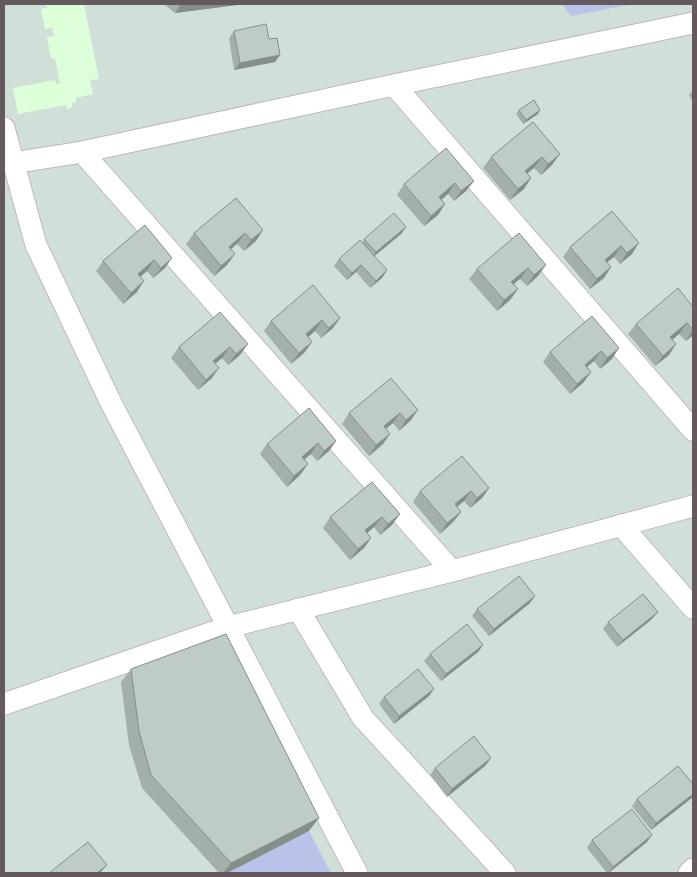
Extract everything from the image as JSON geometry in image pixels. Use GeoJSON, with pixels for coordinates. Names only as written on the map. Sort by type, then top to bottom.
{"type":"FeatureCollection","features":[{"type":"Feature","properties":{"kind":"street"},"geometry":{"type":"LineString","coordinates":[[13,163],[82,152],[693,23]]}},
{"type":"Feature","properties":{"kind":"street"},"geometry":{"type":"LineString","coordinates":[[394,85],[693,430]]}},
{"type":"Feature","properties":{"kind":"street"},"geometry":{"type":"LineString","coordinates":[[4,128],[36,245],[111,403],[357,873]]}},
{"type":"Feature","properties":{"kind":"street"},"geometry":{"type":"LineString","coordinates":[[82,152],[452,571]]}},
{"type":"Feature","properties":{"kind":"street"},"geometry":{"type":"LineString","coordinates":[[4,704],[228,627],[452,571],[693,506]]}},
{"type":"Feature","properties":{"kind":"street"},"geometry":{"type":"LineString","coordinates":[[621,525],[693,608]]}},
{"type":"Feature","properties":{"kind":"street"},"geometry":{"type":"LineString","coordinates":[[298,609],[363,718],[505,873]]}},
{"type":"Feature","properties":{"kind":"street"},"geometry":{"type":"LineString","coordinates":[[689,873],[693,870]]}},
{"type":"Feature","properties":{"kind":"shaded area"},"geometry":{"type":"Polygon","coordinates":[[[4,4],[693,4],[693,873],[4,873],[4,4]]]}},
{"type":"Feature","properties":{"kind":"shaded area"},"geometry":{"type":"Polygon","coordinates":[[[46,4],[84,4],[99,79],[90,80],[93,94],[76,98],[76,102],[72,103],[72,107],[67,109],[66,105],[18,114],[13,88],[55,80],[56,84],[60,84],[55,58],[51,59],[47,37],[54,36],[52,28],[45,29],[41,9],[47,8],[46,4]]]}},
{"type":"Feature","properties":{"kind":"shaded area"},"geometry":{"type":"Polygon","coordinates":[[[562,4],[633,4],[571,16],[562,4]]]}},
{"type":"Feature","properties":{"kind":"shaded area"},"geometry":{"type":"Polygon","coordinates":[[[309,831],[331,873],[227,873],[309,831]]]}},
{"type":"Feature","properties":{"kind":"building"},"geometry":{"type":"Polygon","coordinates":[[[266,24],[269,39],[277,38],[280,55],[240,63],[234,31],[266,24]]]}},
{"type":"Feature","properties":{"kind":"building"},"geometry":{"type":"Polygon","coordinates":[[[534,100],[540,110],[526,120],[519,110],[534,100]]]}},
{"type":"Feature","properties":{"kind":"building"},"geometry":{"type":"Polygon","coordinates":[[[533,122],[560,154],[548,164],[542,157],[525,171],[531,178],[518,189],[491,157],[533,122]]]}},
{"type":"Feature","properties":{"kind":"building"},"geometry":{"type":"Polygon","coordinates":[[[446,148],[474,181],[461,191],[455,183],[439,197],[445,204],[431,216],[404,184],[446,148]]]}},
{"type":"Feature","properties":{"kind":"building"},"geometry":{"type":"Polygon","coordinates":[[[236,198],[263,230],[251,240],[245,233],[229,247],[235,254],[221,266],[194,233],[236,198]]]}},
{"type":"Feature","properties":{"kind":"building"},"geometry":{"type":"Polygon","coordinates":[[[612,211],[639,243],[627,253],[621,246],[605,260],[611,267],[597,279],[570,247],[612,211]]]}},
{"type":"Feature","properties":{"kind":"building"},"geometry":{"type":"Polygon","coordinates":[[[394,213],[406,227],[376,252],[364,239],[394,213]]]}},
{"type":"Feature","properties":{"kind":"building"},"geometry":{"type":"Polygon","coordinates":[[[145,225],[172,258],[161,268],[154,260],[138,274],[144,281],[131,293],[103,261],[145,225]]]}},
{"type":"Feature","properties":{"kind":"building"},"geometry":{"type":"Polygon","coordinates":[[[519,233],[546,265],[534,275],[528,268],[511,282],[518,289],[504,300],[477,269],[519,233]]]}},
{"type":"Feature","properties":{"kind":"building"},"geometry":{"type":"Polygon","coordinates":[[[360,240],[387,270],[376,281],[361,265],[352,273],[339,259],[360,240]]]}},
{"type":"Feature","properties":{"kind":"building"},"geometry":{"type":"Polygon","coordinates":[[[313,285],[340,318],[329,328],[322,320],[306,334],[312,342],[299,353],[271,321],[313,285]]]}},
{"type":"Feature","properties":{"kind":"building"},"geometry":{"type":"Polygon","coordinates":[[[678,288],[693,307],[693,330],[687,323],[670,337],[676,344],[663,356],[636,324],[678,288]]]}},
{"type":"Feature","properties":{"kind":"building"},"geometry":{"type":"Polygon","coordinates":[[[220,312],[248,344],[236,354],[230,347],[213,361],[219,368],[206,380],[179,347],[220,312]]]}},
{"type":"Feature","properties":{"kind":"building"},"geometry":{"type":"Polygon","coordinates":[[[592,316],[619,348],[607,358],[601,351],[585,365],[591,372],[577,384],[550,352],[592,316]]]}},
{"type":"Feature","properties":{"kind":"building"},"geometry":{"type":"Polygon","coordinates":[[[391,378],[418,410],[406,420],[400,413],[384,426],[390,434],[376,445],[349,413],[391,378]]]}},
{"type":"Feature","properties":{"kind":"building"},"geometry":{"type":"Polygon","coordinates":[[[309,408],[336,441],[324,451],[318,443],[302,457],[308,464],[294,476],[267,444],[309,408]]]}},
{"type":"Feature","properties":{"kind":"building"},"geometry":{"type":"Polygon","coordinates":[[[462,456],[489,488],[477,498],[471,491],[455,504],[461,512],[447,523],[420,491],[462,456]]]}},
{"type":"Feature","properties":{"kind":"building"},"geometry":{"type":"Polygon","coordinates":[[[372,482],[400,514],[388,524],[382,517],[365,530],[371,538],[358,549],[330,517],[372,482]]]}},
{"type":"Feature","properties":{"kind":"building"},"geometry":{"type":"Polygon","coordinates":[[[519,576],[535,596],[494,629],[477,609],[519,576]]]}},
{"type":"Feature","properties":{"kind":"building"},"geometry":{"type":"Polygon","coordinates":[[[643,594],[658,612],[623,640],[608,622],[643,594]]]}},
{"type":"Feature","properties":{"kind":"building"},"geometry":{"type":"Polygon","coordinates":[[[467,624],[483,645],[446,674],[430,654],[467,624]]]}},
{"type":"Feature","properties":{"kind":"building"},"geometry":{"type":"Polygon","coordinates":[[[226,634],[319,818],[231,863],[151,775],[139,731],[131,669],[226,634]]]}},
{"type":"Feature","properties":{"kind":"building"},"geometry":{"type":"Polygon","coordinates":[[[418,669],[434,689],[399,716],[384,697],[418,669]]]}},
{"type":"Feature","properties":{"kind":"building"},"geometry":{"type":"Polygon","coordinates":[[[474,736],[491,758],[452,789],[435,768],[474,736]]]}},
{"type":"Feature","properties":{"kind":"building"},"geometry":{"type":"Polygon","coordinates":[[[678,766],[693,784],[693,794],[656,823],[637,799],[678,766]]]}},
{"type":"Feature","properties":{"kind":"building"},"geometry":{"type":"Polygon","coordinates":[[[632,809],[652,835],[613,867],[592,840],[632,809]]]}},
{"type":"Feature","properties":{"kind":"building"},"geometry":{"type":"Polygon","coordinates":[[[88,842],[107,865],[97,873],[49,873],[88,842]]]}}]}
